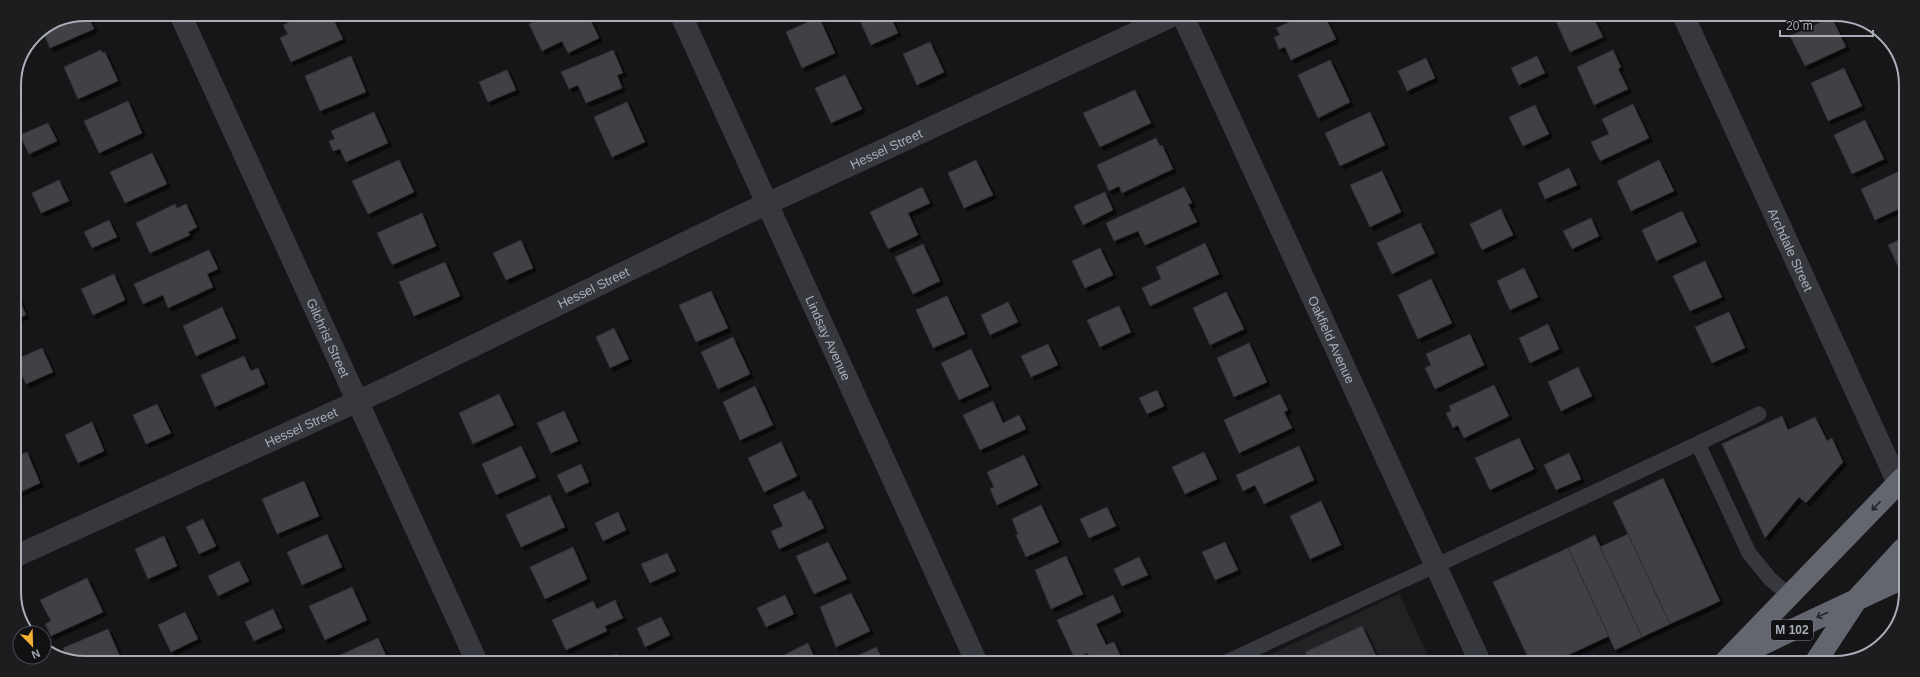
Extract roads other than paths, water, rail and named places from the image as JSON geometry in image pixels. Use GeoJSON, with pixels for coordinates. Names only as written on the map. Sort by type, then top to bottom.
{"type":"FeatureCollection","features":[{"type":"Feature","properties":{"kind":"highway"},"geometry":{"type":"LineString","coordinates":[[1730,656],[1850,535],[1899,482]]}},
{"type":"Feature","properties":{"kind":"highway"},"geometry":{"type":"LineString","coordinates":[[1820,656],[1857,598],[1899,553]]}},
{"type":"Feature","properties":{"kind":"highway","name":"M 102"},"geometry":{"type":"LineString","coordinates":[[1736,656],[1857,598],[1899,580]]}},
{"type":"Feature","properties":{"kind":"street","name":"Gilchrist Street"},"geometry":{"type":"LineString","coordinates":[[183,21],[474,656]]}},
{"type":"Feature","properties":{"kind":"street","name":"Lindsay Avenue"},"geometry":{"type":"LineString","coordinates":[[684,21],[974,656]]}},
{"type":"Feature","properties":{"kind":"street","name":"Hessel Street"},"geometry":{"type":"LineString","coordinates":[[21,554],[357,402],[768,204],[1161,21]]}},
{"type":"Feature","properties":{"kind":"street","name":"Oakfield Avenue"},"geometry":{"type":"LineString","coordinates":[[1185,21],[1477,656]]}},
{"type":"Feature","properties":{"kind":"street","name":"Archdale Street"},"geometry":{"type":"LineString","coordinates":[[1686,21],[1899,476]]}},
{"type":"Feature","properties":{"kind":"lane"},"geometry":{"type":"LineString","coordinates":[[1239,656],[1435,564],[1664,461],[1759,414]]}},
{"type":"Feature","properties":{"kind":"lane"},"geometry":{"type":"LineString","coordinates":[[1698,444],[1749,553],[1770,579],[1789,596]]}}]}
